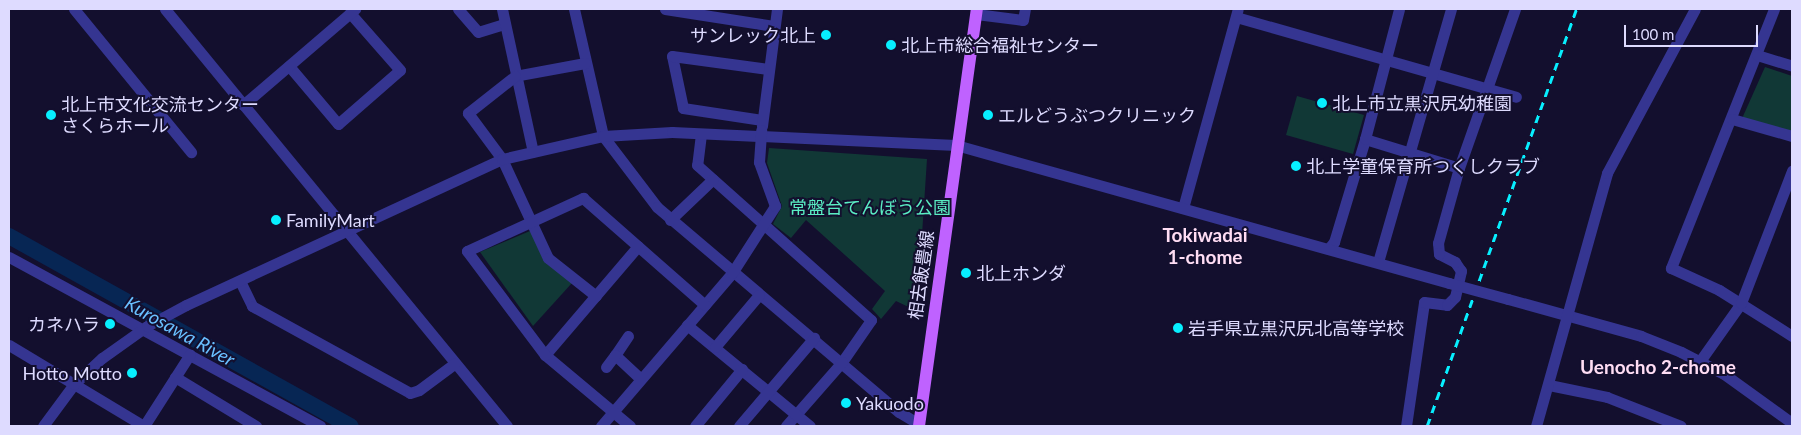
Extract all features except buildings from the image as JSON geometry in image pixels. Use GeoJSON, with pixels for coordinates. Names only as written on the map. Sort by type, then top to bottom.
{"type":"FeatureCollection","features":[{"type":"Feature","properties":{"kind":"main road","name":"相去飯豊線"},"geometry":{"type":"LineString","coordinates":[[919,425],[976,12]]}},
{"type":"Feature","properties":{"kind":"street"},"geometry":{"type":"LineString","coordinates":[[74,9],[192,152]]}},
{"type":"Feature","properties":{"kind":"street"},"geometry":{"type":"LineString","coordinates":[[165,9],[506,426]]}},
{"type":"Feature","properties":{"kind":"street"},"geometry":{"type":"LineString","coordinates":[[458,9],[478,32],[505,24]]}},
{"type":"Feature","properties":{"kind":"street"},"geometry":{"type":"LineString","coordinates":[[502,9],[533,152]]}},
{"type":"Feature","properties":{"kind":"street"},"geometry":{"type":"LineString","coordinates":[[574,9],[603,136],[670,220],[732,274],[814,338],[899,412],[919,425]]}},
{"type":"Feature","properties":{"kind":"street"},"geometry":{"type":"LineString","coordinates":[[665,9],[774,26]]}},
{"type":"Feature","properties":{"kind":"street"},"geometry":{"type":"LineString","coordinates":[[601,426],[732,274],[762,223],[775,206],[759,162],[768,69],[777,9]]}},
{"type":"Feature","properties":{"kind":"street"},"geometry":{"type":"LineString","coordinates":[[976,12],[1023,20],[1025,9]]}},
{"type":"Feature","properties":{"kind":"street"},"geometry":{"type":"LineString","coordinates":[[1329,248],[1334,242],[1365,139],[1388,58],[1399,9]]}},
{"type":"Feature","properties":{"kind":"street"},"geometry":{"type":"LineString","coordinates":[[1378,262],[1451,9]]}},
{"type":"Feature","properties":{"kind":"street"},"geometry":{"type":"LineString","coordinates":[[1406,426],[1424,302],[1447,305],[1456,297],[1461,271],[1455,262],[1439,254],[1438,243],[1459,168],[1489,89],[1514,9]]}},
{"type":"Feature","properties":{"kind":"street"},"geometry":{"type":"LineString","coordinates":[[1536,426],[1607,172],[1695,9]]}},
{"type":"Feature","properties":{"kind":"street"},"geometry":{"type":"LineString","coordinates":[[1774,9],[1732,119],[1671,268],[1741,303],[1792,336]]}},
{"type":"Feature","properties":{"kind":"street"},"geometry":{"type":"LineString","coordinates":[[243,105],[353,11],[400,70],[338,124],[289,66]]}},
{"type":"Feature","properties":{"kind":"street"},"geometry":{"type":"LineString","coordinates":[[1183,208],[1237,13],[1516,97]]}},
{"type":"Feature","properties":{"kind":"street"},"geometry":{"type":"LineString","coordinates":[[1757,55],[1792,66]]}},
{"type":"Feature","properties":{"kind":"street"},"geometry":{"type":"LineString","coordinates":[[762,125],[684,108],[672,56],[768,69]]}},
{"type":"Feature","properties":{"kind":"street"},"geometry":{"type":"LineString","coordinates":[[586,63],[515,76],[468,113],[502,159],[530,223],[548,258],[596,296]]}},
{"type":"Feature","properties":{"kind":"street"},"geometry":{"type":"LineString","coordinates":[[1732,119],[1792,136]]}},
{"type":"Feature","properties":{"kind":"street"},"geometry":{"type":"LineString","coordinates":[[701,134],[697,165],[871,320],[842,362],[786,426]]}},
{"type":"Feature","properties":{"kind":"street"},"geometry":{"type":"LineString","coordinates":[[43,426],[74,384],[102,358],[144,328],[169,314],[502,159],[603,136],[701,134],[956,146],[1641,336],[1700,361],[1724,374],[1792,423]]}},
{"type":"Feature","properties":{"kind":"street"},"geometry":{"type":"LineString","coordinates":[[1365,139],[1459,168]]}},
{"type":"Feature","properties":{"kind":"street"},"geometry":{"type":"LineString","coordinates":[[1700,361],[1741,303],[1787,202],[1792,170]]}},
{"type":"Feature","properties":{"kind":"street"},"geometry":{"type":"LineString","coordinates":[[670,220],[713,179]]}},
{"type":"Feature","properties":{"kind":"street"},"geometry":{"type":"LineString","coordinates":[[630,426],[545,355],[467,251],[583,198],[705,304]]}},
{"type":"Feature","properties":{"kind":"street"},"geometry":{"type":"LineString","coordinates":[[545,355],[638,246]]}},
{"type":"Feature","properties":{"kind":"street"},"geometry":{"type":"LineString","coordinates":[[9,257],[144,328],[320,426]]}},
{"type":"Feature","properties":{"kind":"street"},"geometry":{"type":"LineString","coordinates":[[240,281],[252,306],[410,393],[419,390],[454,364]]}},
{"type":"Feature","properties":{"kind":"street"},"geometry":{"type":"LineString","coordinates":[[715,347],[759,295]]}},
{"type":"Feature","properties":{"kind":"street"},"geometry":{"type":"LineString","coordinates":[[687,325],[810,426]]}},
{"type":"Feature","properties":{"kind":"street"},"geometry":{"type":"LineString","coordinates":[[606,367],[628,336]]}},
{"type":"Feature","properties":{"kind":"street"},"geometry":{"type":"LineString","coordinates":[[739,426],[814,338]]}},
{"type":"Feature","properties":{"kind":"street"},"geometry":{"type":"LineString","coordinates":[[9,346],[144,426],[190,354]]}},
{"type":"Feature","properties":{"kind":"street"},"geometry":{"type":"LineString","coordinates":[[615,355],[641,379]]}},
{"type":"Feature","properties":{"kind":"street"},"geometry":{"type":"LineString","coordinates":[[695,426],[742,369]]}},
{"type":"Feature","properties":{"kind":"street"},"geometry":{"type":"LineString","coordinates":[[175,377],[256,426]]}},
{"type":"Feature","properties":{"kind":"street"},"geometry":{"type":"LineString","coordinates":[[1549,385],[1607,397],[1681,426]]}},
{"type":"Feature","properties":{"kind":"green space"},"geometry":{"type":"Polygon","coordinates":[[[1765,67],[1792,76],[1792,139],[1740,123],[1765,67]]]}},
{"type":"Feature","properties":{"kind":"green space"},"geometry":{"type":"Polygon","coordinates":[[[1297,96],[1364,115],[1353,154],[1286,135],[1297,96]]]}},
{"type":"Feature","properties":{"kind":"green space","name":"常盤台てんぼう公園"},"geometry":{"type":"Polygon","coordinates":[[[769,148],[927,159],[917,311],[896,301],[881,319],[872,309],[885,291],[806,220],[791,238],[773,224],[782,206],[767,163],[769,148]]]}},
{"type":"Feature","properties":{"kind":"green space"},"geometry":{"type":"Polygon","coordinates":[[[530,231],[572,283],[533,326],[480,252],[530,231]]]}},
{"type":"Feature","properties":{"kind":"waterway","name":"Kurosawa River"},"geometry":{"type":"LineString","coordinates":[[9,236],[351,426]]}},
{"type":"Feature","properties":{"kind":"railway"},"geometry":{"type":"LineString","coordinates":[[1427,426],[1576,9]]}},
{"type":"Feature","properties":{"kind":"place","name":"サンレック北上"},"geometry":{"type":"Point","coordinates":[826,35]}},
{"type":"Feature","properties":{"kind":"place","name":"北上市総合福祉センター"},"geometry":{"type":"Point","coordinates":[891,45]}},
{"type":"Feature","properties":{"kind":"place","name":"北上市立黒沢尻幼稚園"},"geometry":{"type":"Point","coordinates":[1322,103]}},
{"type":"Feature","properties":{"kind":"place","name":"北上市文化交流センター さくらホール"},"geometry":{"type":"Point","coordinates":[51,115]}},
{"type":"Feature","properties":{"kind":"place","name":"エルどうぶつクリニック"},"geometry":{"type":"Point","coordinates":[988,115]}},
{"type":"Feature","properties":{"kind":"place","name":"北上学童保育所つくしクラブ"},"geometry":{"type":"Point","coordinates":[1296,166]}},
{"type":"Feature","properties":{"kind":"place","name":"FamilyMart"},"geometry":{"type":"Point","coordinates":[276,220]}},
{"type":"Feature","properties":{"kind":"place","name":"北上ホンダ"},"geometry":{"type":"Point","coordinates":[966,273]}},
{"type":"Feature","properties":{"kind":"place","name":"カネハラ"},"geometry":{"type":"Point","coordinates":[110,324]}},
{"type":"Feature","properties":{"kind":"place","name":"岩手県立黒沢尻北高等学校"},"geometry":{"type":"Point","coordinates":[1178,328]}},
{"type":"Feature","properties":{"kind":"place","name":"Hotto Motto"},"geometry":{"type":"Point","coordinates":[132,373]}},
{"type":"Feature","properties":{"kind":"place","name":"Yakuodo"},"geometry":{"type":"Point","coordinates":[846,403]}},
{"type":"Feature","properties":{"kind":"district","name":"Tokiwadai 1-chome"},"geometry":{"type":"Point","coordinates":[1205,246]}},
{"type":"Feature","properties":{"kind":"district","name":"Uenocho 2-chome"},"geometry":{"type":"Point","coordinates":[1658,367]}}]}
